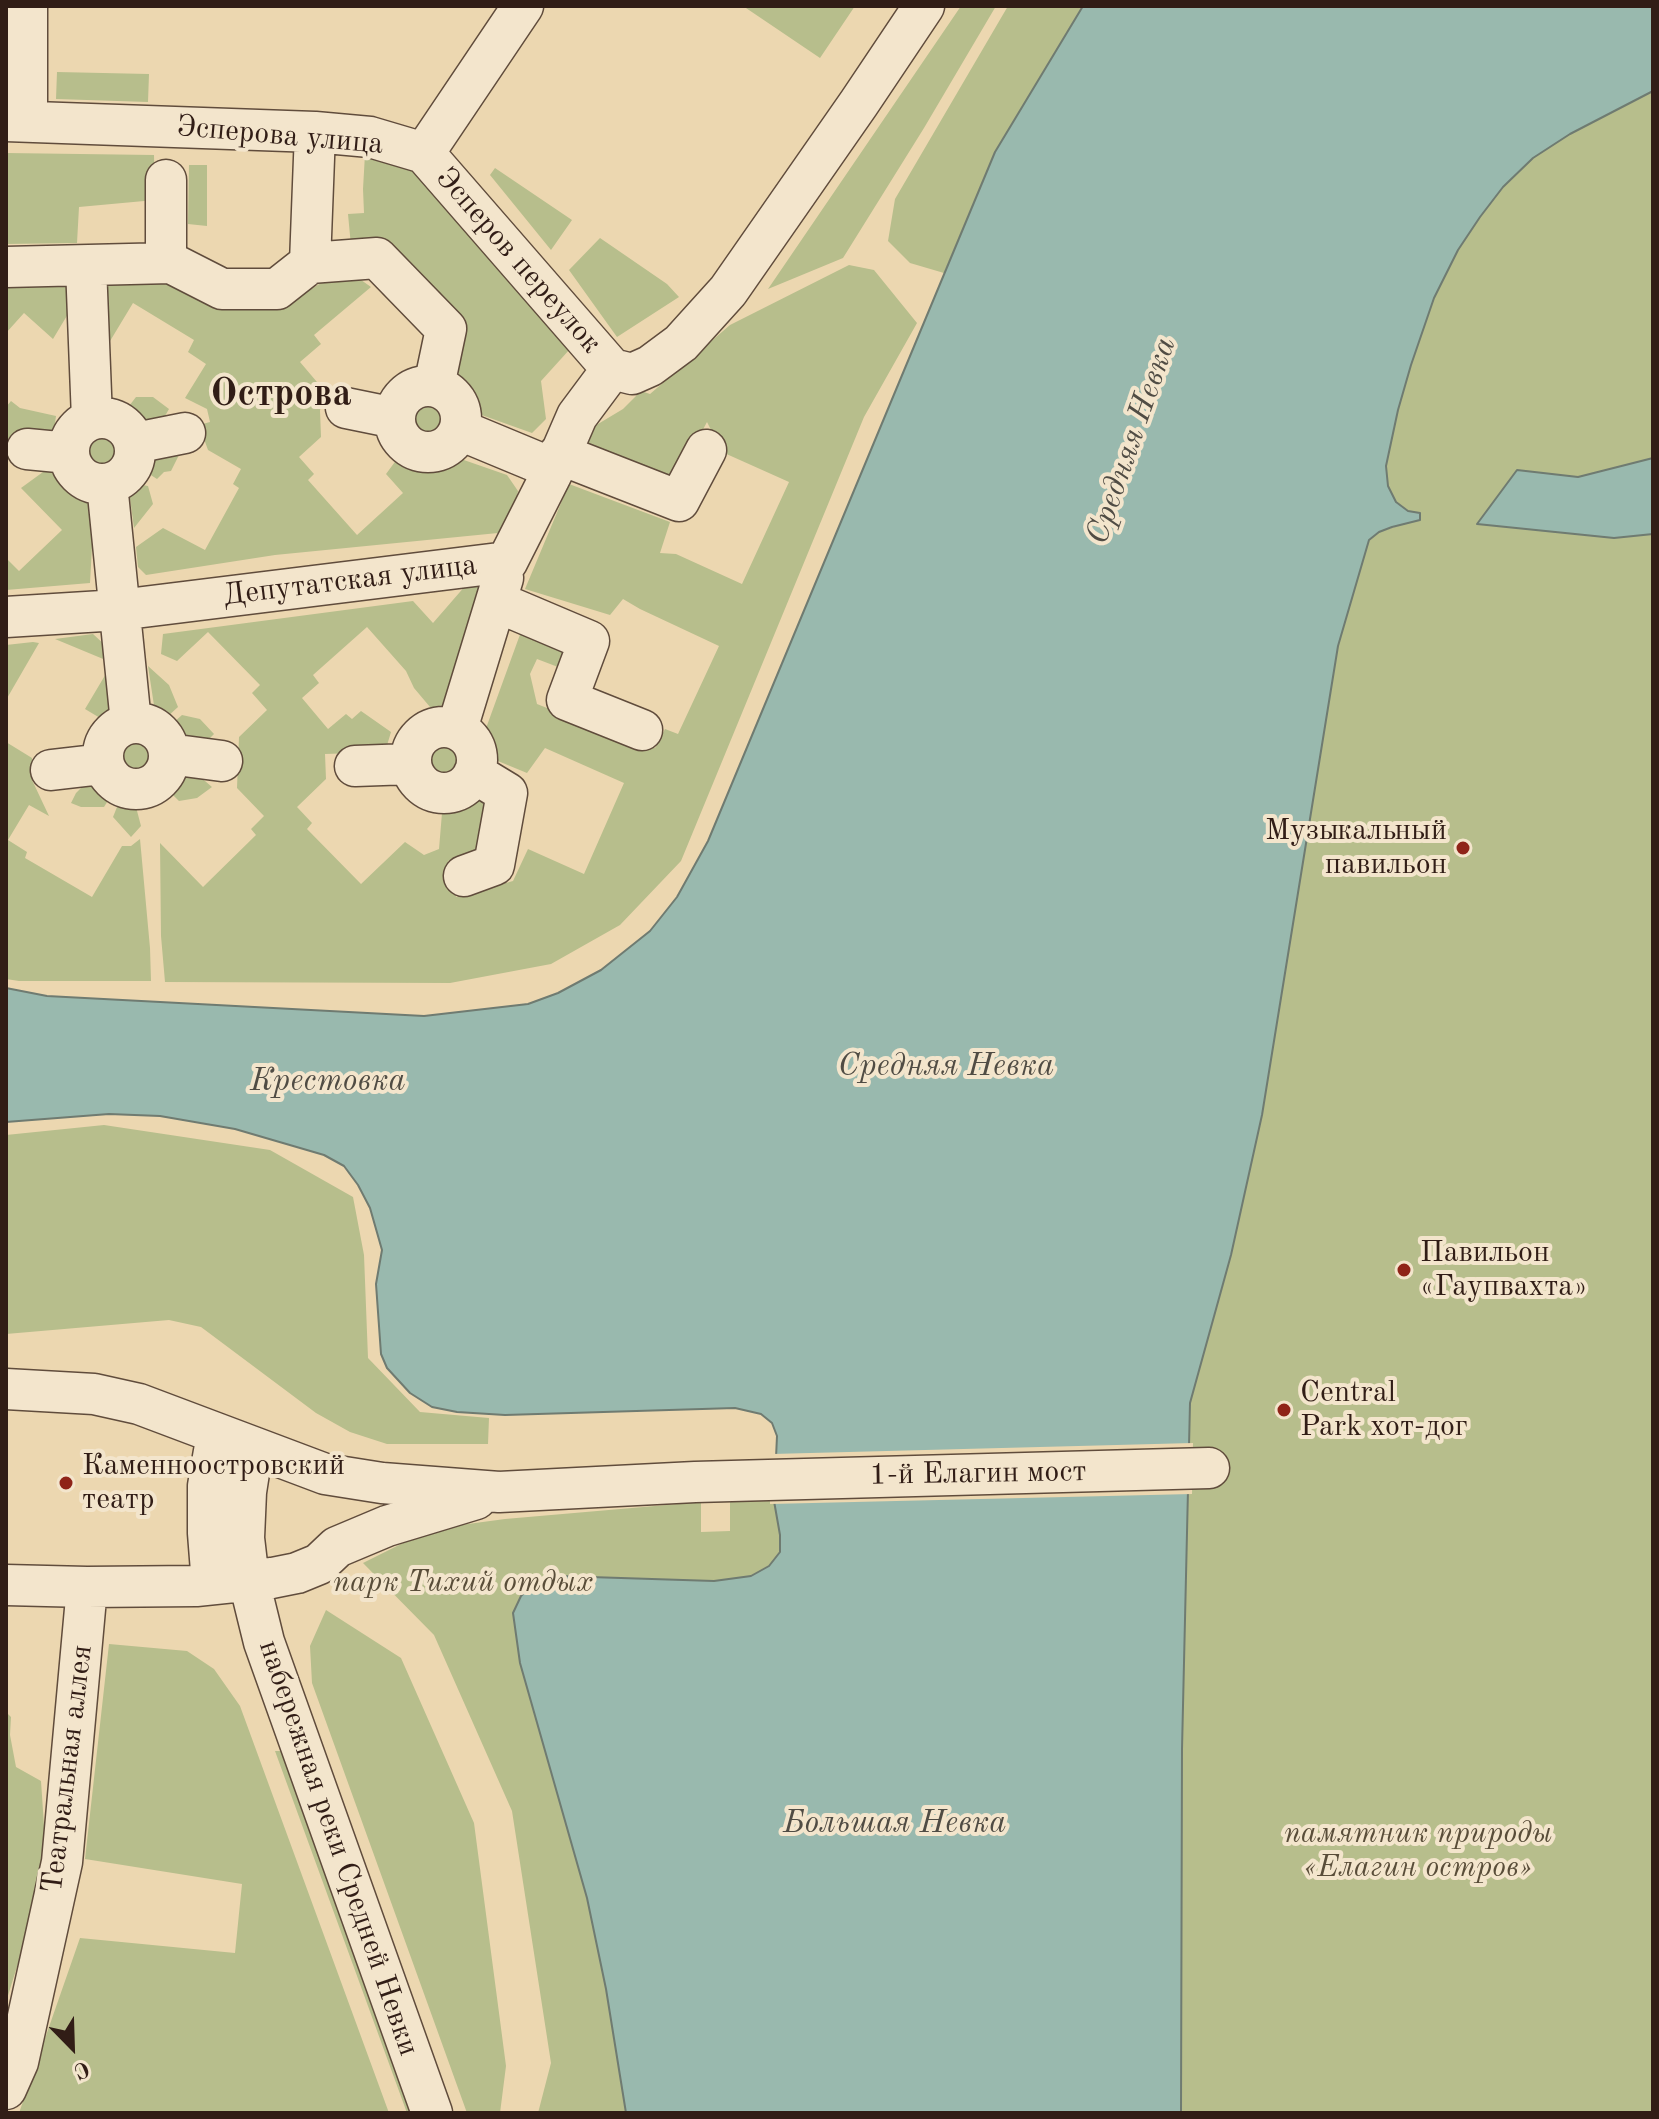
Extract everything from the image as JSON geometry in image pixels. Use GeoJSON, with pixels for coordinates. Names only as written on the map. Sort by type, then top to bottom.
{"type":"FeatureCollection","features":[{"type":"Feature","properties":{"kind":"street"},"geometry":{"type":"LineString","coordinates":[[16,121],[27,6]]}},
{"type":"Feature","properties":{"kind":"street","name":"Эсперова улица"},"geometry":{"type":"LineString","coordinates":[[16,121],[315,132],[370,137],[424,153],[523,6]]}},
{"type":"Feature","properties":{"kind":"street"},"geometry":{"type":"LineString","coordinates":[[612,369],[632,374],[650,366],[681,343],[728,291],[924,6]]}},
{"type":"Feature","properties":{"kind":"street"},"geometry":{"type":"LineString","coordinates":[[310,263],[315,132]]}},
{"type":"Feature","properties":{"kind":"street","name":"Эсперов переулок"},"geometry":{"type":"LineString","coordinates":[[424,153],[612,369]]}},
{"type":"Feature","properties":{"kind":"street"},"geometry":{"type":"LineString","coordinates":[[166,180],[166,263]]}},
{"type":"Feature","properties":{"kind":"street"},"geometry":{"type":"LineString","coordinates":[[6,267],[171,263],[222,289],[277,289],[310,263],[377,258],[446,329],[434,386]]}},
{"type":"Feature","properties":{"kind":"street"},"geometry":{"type":"LineString","coordinates":[[86,266],[92,419]]}},
{"type":"Feature","properties":{"kind":"street","name":"Депутатская улица"},"geometry":{"type":"LineString","coordinates":[[6,617],[119,610],[507,562],[577,416],[612,369]]}},
{"type":"Feature","properties":{"kind":"street"},"geometry":{"type":"LineString","coordinates":[[423,386],[434,386],[443,389],[457,402],[462,421],[454,440],[445,448],[422,451],[403,440],[395,418],[403,397],[423,386]]}},
{"type":"Feature","properties":{"kind":"street"},"geometry":{"type":"LineString","coordinates":[[346,408],[395,418]]}},
{"type":"Feature","properties":{"kind":"street"},"geometry":{"type":"LineString","coordinates":[[103,417],[114,420],[131,433],[136,454],[133,465],[117,481],[107,484],[86,480],[72,464],[70,442],[82,424],[92,419],[103,417]]}},
{"type":"Feature","properties":{"kind":"street"},"geometry":{"type":"LineString","coordinates":[[460,430],[679,501],[706,450]]}},
{"type":"Feature","properties":{"kind":"street"},"geometry":{"type":"LineString","coordinates":[[135,443],[185,433]]}},
{"type":"Feature","properties":{"kind":"street"},"geometry":{"type":"LineString","coordinates":[[27,449],[69,453]]}},
{"type":"Feature","properties":{"kind":"street"},"geometry":{"type":"LineString","coordinates":[[107,484],[131,723]]}},
{"type":"Feature","properties":{"kind":"street"},"geometry":{"type":"LineString","coordinates":[[457,729],[507,562]]}},
{"type":"Feature","properties":{"kind":"street"},"geometry":{"type":"LineString","coordinates":[[497,602],[589,641],[556,684],[567,700],[642,730]]}},
{"type":"Feature","properties":{"kind":"street"},"geometry":{"type":"LineString","coordinates":[[131,723],[153,727],[167,744],[169,754],[164,775],[147,788],[136,790],[115,782],[103,764],[106,742],[112,733],[131,723]]}},
{"type":"Feature","properties":{"kind":"street"},"geometry":{"type":"LineString","coordinates":[[445,727],[457,729],[466,735],[476,753],[477,763],[469,782],[451,793],[430,791],[421,785],[410,764],[415,742],[423,733],[445,727]]}},
{"type":"Feature","properties":{"kind":"street"},"geometry":{"type":"LineString","coordinates":[[169,754],[222,761]]}},
{"type":"Feature","properties":{"kind":"street"},"geometry":{"type":"LineString","coordinates":[[51,770],[103,764]]}},
{"type":"Feature","properties":{"kind":"street"},"geometry":{"type":"LineString","coordinates":[[355,766],[410,764]]}},
{"type":"Feature","properties":{"kind":"street"},"geometry":{"type":"LineString","coordinates":[[464,876],[494,865],[507,793],[474,773]]}},
{"type":"Feature","properties":{"kind":"street"},"geometry":{"type":"LineString","coordinates":[[6,1389],[94,1394],[139,1404],[325,1474],[382,1483],[499,1492]]}},
{"type":"Feature","properties":{"kind":"street","name":"набережная реки Средней Невки"},"geometry":{"type":"LineString","coordinates":[[235,1440],[246,1492],[244,1538],[230,1583],[264,1642],[432,2113]]}},
{"type":"Feature","properties":{"kind":"street","name":"1-й Елагин мост"},"geometry":{"type":"LineString","coordinates":[[499,1492],[702,1481],[1209,1468]]}},
{"type":"Feature","properties":{"kind":"street"},"geometry":{"type":"LineString","coordinates":[[325,1474],[346,1508],[345,1527],[337,1547]]}},
{"type":"Feature","properties":{"kind":"street"},"geometry":{"type":"LineString","coordinates":[[6,1585],[87,1587],[230,1583],[297,1573],[319,1564],[337,1547],[387,1526],[499,1492]]}},
{"type":"Feature","properties":{"kind":"street","name":"Театральная аллея"},"geometry":{"type":"LineString","coordinates":[[6,2089],[18,2062],[62,1862],[87,1587]]}},
{"type":"Feature","properties":{"kind":"green space"},"geometry":{"type":"Polygon","coordinates":[[[743,6],[855,6],[820,58],[743,6]]]}},
{"type":"Feature","properties":{"kind":"green space"},"geometry":{"type":"Polygon","coordinates":[[[961,6],[996,6],[843,258],[768,289],[961,6]]]}},
{"type":"Feature","properties":{"kind":"green space"},"geometry":{"type":"Polygon","coordinates":[[[1008,6],[1083,6],[995,152],[944,273],[910,263],[888,241],[895,199],[1008,6]]]}},
{"type":"Feature","properties":{"kind":"green space"},"geometry":{"type":"Polygon","coordinates":[[[57,72],[149,74],[148,102],[56,99],[57,72]]]}},
{"type":"Feature","properties":{"kind":"green space","name":"памятник природы «Елагин остров»"},"geometry":{"type":"Polygon","coordinates":[[[1653,91],[1653,2113],[1181,2113],[1182,1749],[1190,1403],[1231,1255],[1262,1115],[1338,646],[1369,540],[1379,532],[1407,523],[1420,513],[1408,511],[1396,502],[1388,486],[1386,466],[1411,365],[1434,298],[1458,250],[1503,187],[1533,158],[1570,134],[1653,91]]]}},
{"type":"Feature","properties":{"kind":"green space"},"geometry":{"type":"Polygon","coordinates":[[[6,153],[154,155],[155,200],[79,207],[77,243],[6,244],[6,153]]]}},
{"type":"Feature","properties":{"kind":"green space"},"geometry":{"type":"Polygon","coordinates":[[[365,154],[406,155],[570,349],[541,381],[546,419],[532,433],[476,413],[473,394],[460,380],[453,354],[351,246],[348,214],[364,213],[365,154]]]}},
{"type":"Feature","properties":{"kind":"green space"},"geometry":{"type":"Polygon","coordinates":[[[189,165],[207,165],[207,226],[188,224],[189,165]]]}},
{"type":"Feature","properties":{"kind":"green space"},"geometry":{"type":"Polygon","coordinates":[[[495,168],[572,220],[551,250],[490,175],[495,168]]]}},
{"type":"Feature","properties":{"kind":"green space"},"geometry":{"type":"Polygon","coordinates":[[[600,238],[667,284],[679,297],[617,337],[569,270],[600,238]]]}},
{"type":"Feature","properties":{"kind":"green space"},"geometry":{"type":"Polygon","coordinates":[[[849,265],[874,270],[917,323],[864,417],[681,861],[620,925],[551,964],[450,983],[165,982],[160,843],[203,887],[256,835],[251,829],[264,816],[237,788],[239,737],[267,710],[252,693],[260,685],[208,632],[177,661],[161,654],[163,634],[413,601],[433,623],[466,585],[493,590],[446,709],[430,707],[414,688],[406,671],[367,627],[313,675],[319,683],[302,698],[328,729],[346,714],[352,719],[361,711],[391,732],[385,752],[325,754],[326,779],[297,807],[312,823],[307,829],[361,884],[405,842],[424,855],[439,849],[442,813],[465,809],[482,796],[492,812],[481,852],[448,861],[456,897],[513,881],[528,849],[584,874],[624,783],[545,748],[527,773],[493,759],[485,731],[522,629],[564,647],[558,667],[537,659],[530,674],[537,704],[655,748],[665,729],[678,734],[719,646],[623,599],[610,615],[525,589],[569,484],[670,522],[660,553],[676,554],[742,584],[789,482],[722,452],[707,422],[675,482],[584,449],[593,427],[623,409],[641,391],[650,394],[730,325],[849,265]]]}},
{"type":"Feature","properties":{"kind":"green space"},"geometry":{"type":"Polygon","coordinates":[[[113,271],[262,300],[303,294],[334,275],[354,275],[371,287],[314,335],[321,344],[300,362],[328,395],[320,410],[321,437],[299,457],[314,474],[308,480],[357,535],[403,493],[386,474],[400,455],[428,472],[461,459],[507,475],[518,491],[513,515],[498,533],[275,555],[146,575],[138,567],[136,547],[163,528],[205,550],[239,488],[233,484],[241,469],[208,450],[199,425],[210,422],[207,409],[185,398],[206,364],[188,352],[194,340],[133,303],[101,356],[100,284],[113,271]]]}},
{"type":"Feature","properties":{"kind":"green space"},"geometry":{"type":"Polygon","coordinates":[[[6,273],[69,285],[74,304],[53,339],[24,313],[6,333],[6,273]]]}},
{"type":"Feature","properties":{"kind":"green space"},"geometry":{"type":"Polygon","coordinates":[[[136,397],[153,397],[169,409],[161,423],[144,426],[126,410],[136,397]]]}},
{"type":"Feature","properties":{"kind":"green space"},"geometry":{"type":"Polygon","coordinates":[[[428,397],[443,403],[449,418],[443,433],[428,439],[413,433],[407,418],[413,403],[428,397]]]}},
{"type":"Feature","properties":{"kind":"green space"},"geometry":{"type":"Polygon","coordinates":[[[11,401],[20,408],[56,416],[53,438],[6,438],[6,407],[11,401]]]}},
{"type":"Feature","properties":{"kind":"green space"},"geometry":{"type":"Polygon","coordinates":[[[109,429],[119,439],[121,453],[113,465],[95,469],[84,462],[80,443],[83,436],[109,429]]]}},
{"type":"Feature","properties":{"kind":"green space"},"geometry":{"type":"Polygon","coordinates":[[[181,451],[171,471],[164,472],[157,479],[146,472],[151,462],[149,452],[181,451]]]}},
{"type":"Feature","properties":{"kind":"green space"},"geometry":{"type":"Polygon","coordinates":[[[54,464],[87,498],[93,529],[90,583],[6,590],[6,558],[19,571],[62,530],[21,488],[54,464]]]}},
{"type":"Feature","properties":{"kind":"green space"},"geometry":{"type":"Polygon","coordinates":[[[137,484],[148,486],[153,504],[134,528],[129,491],[137,484]]]}},
{"type":"Feature","properties":{"kind":"green space"},"geometry":{"type":"Polygon","coordinates":[[[93,634],[106,646],[108,661],[55,639],[93,634]]]}},
{"type":"Feature","properties":{"kind":"green space"},"geometry":{"type":"Polygon","coordinates":[[[39,643],[6,700],[6,645],[39,643]]]}},
{"type":"Feature","properties":{"kind":"green space"},"geometry":{"type":"Polygon","coordinates":[[[148,666],[169,685],[178,707],[167,717],[155,712],[148,666]]]}},
{"type":"Feature","properties":{"kind":"green space"},"geometry":{"type":"Polygon","coordinates":[[[107,672],[114,711],[105,721],[85,709],[107,672]]]}},
{"type":"Feature","properties":{"kind":"green space"},"geometry":{"type":"Polygon","coordinates":[[[182,715],[200,719],[214,734],[204,744],[184,744],[181,733],[173,723],[182,715]]]}},
{"type":"Feature","properties":{"kind":"green space"},"geometry":{"type":"Polygon","coordinates":[[[136,737],[150,743],[156,757],[150,771],[136,777],[122,771],[116,757],[122,743],[136,737]]]}},
{"type":"Feature","properties":{"kind":"green space"},"geometry":{"type":"Polygon","coordinates":[[[442,740],[456,746],[462,760],[456,774],[442,780],[428,774],[422,760],[428,746],[442,740]]]}},
{"type":"Feature","properties":{"kind":"green space"},"geometry":{"type":"Polygon","coordinates":[[[6,742],[32,758],[32,780],[49,816],[29,805],[8,840],[27,852],[25,858],[92,897],[122,846],[131,846],[140,839],[151,981],[6,979],[6,742]]]}},
{"type":"Feature","properties":{"kind":"green space"},"geometry":{"type":"Polygon","coordinates":[[[182,774],[198,775],[212,787],[197,798],[179,801],[170,792],[182,774]]]}},
{"type":"Feature","properties":{"kind":"green space"},"geometry":{"type":"Polygon","coordinates":[[[97,782],[109,799],[104,807],[81,807],[71,803],[86,783],[97,782]]]}},
{"type":"Feature","properties":{"kind":"green space"},"geometry":{"type":"Polygon","coordinates":[[[119,802],[136,807],[141,826],[131,837],[113,817],[119,802]]]}},
{"type":"Feature","properties":{"kind":"green space"},"geometry":{"type":"Polygon","coordinates":[[[104,1125],[270,1150],[353,1197],[364,1255],[368,1358],[420,1412],[489,1418],[488,1444],[387,1444],[350,1432],[316,1413],[201,1327],[169,1320],[6,1334],[6,1135],[104,1125]]]}},
{"type":"Feature","properties":{"kind":"green space","name":"парк Тихий отдых"},"geometry":{"type":"Polygon","coordinates":[[[774,1501],[780,1552],[769,1566],[751,1576],[714,1581],[559,1576],[513,1613],[520,1663],[587,1898],[606,1989],[626,2113],[538,2113],[551,2063],[512,1811],[434,1635],[363,1563],[407,1541],[453,1526],[701,1502],[774,1501]],[[730,1502],[701,1503],[701,1532],[730,1531],[730,1502]]]}},
{"type":"Feature","properties":{"kind":"green space","name":"парк Тихий отдых"},"geometry":{"type":"Polygon","coordinates":[[[326,1610],[401,1658],[474,1823],[506,2066],[500,2113],[467,2113],[312,1683],[310,1646],[326,1610]]]}},
{"type":"Feature","properties":{"kind":"green space"},"geometry":{"type":"Polygon","coordinates":[[[109,1644],[187,1651],[214,1669],[240,1706],[389,2113],[19,2113],[80,1938],[235,1953],[242,1884],[85,1859],[109,1644]]]}},
{"type":"Feature","properties":{"kind":"green space"},"geometry":{"type":"Polygon","coordinates":[[[6,1712],[11,1717],[10,1735],[16,1767],[41,1781],[47,1870],[6,2002],[6,1712]]]}},
{"type":"Feature","properties":{"kind":"green space"},"geometry":{"type":"Polygon","coordinates":[[[275,1751],[289,1751],[421,2113],[407,2113],[275,1751]]]}},
{"type":"Feature","properties":{"kind":"water","name":"Средняя Невка"},"geometry":{"type":"Polygon","coordinates":[[[1083,6],[1653,6],[1653,91],[1570,134],[1533,158],[1503,187],[1458,250],[1434,298],[1411,365],[1386,466],[1388,486],[1396,502],[1408,511],[1420,513],[1420,520],[1379,532],[1369,540],[1338,646],[1262,1115],[1231,1255],[1190,1403],[1182,1749],[1181,2113],[626,2113],[606,1989],[587,1898],[520,1663],[513,1613],[521,1596],[537,1580],[559,1576],[714,1581],[751,1576],[769,1566],[780,1552],[774,1501],[777,1436],[772,1423],[761,1414],[735,1408],[505,1415],[432,1407],[410,1393],[387,1368],[381,1354],[376,1284],[382,1250],[370,1208],[344,1166],[324,1155],[235,1129],[160,1116],[109,1114],[6,1122],[6,988],[47,996],[424,1016],[528,1004],[558,993],[601,970],[650,931],[677,897],[708,841],[995,152],[1083,6]]]}},
{"type":"Feature","properties":{"kind":"water"},"geometry":{"type":"Polygon","coordinates":[[[1653,458],[1653,534],[1614,538],[1477,524],[1517,470],[1578,477],[1653,458]]]}},
{"type":"Feature","properties":{"kind":"pier"},"geometry":{"type":"Polygon","coordinates":[[[1193,1443],[1192,1494],[770,1504],[772,1454],[1193,1443]]]}},
{"type":"Feature","properties":{"kind":"place","name":"Музыкальный павильон"},"geometry":{"type":"Point","coordinates":[1463,848]}},
{"type":"Feature","properties":{"kind":"place","name":"Павильон «Гаупвахта»"},"geometry":{"type":"Point","coordinates":[1404,1270]}},
{"type":"Feature","properties":{"kind":"place","name":"Central Park хот-дог"},"geometry":{"type":"Point","coordinates":[1284,1410]}},
{"type":"Feature","properties":{"kind":"place","name":"Каменноостровский театр"},"geometry":{"type":"Point","coordinates":[66,1483]}},
{"type":"Feature","properties":{"kind":"district","name":"Острова"},"geometry":{"type":"Point","coordinates":[281,395]}},
{"type":"Feature","properties":{"kind":"water label","name":"Крестовка"},"geometry":{"type":"Point","coordinates":[328,1082]}},
{"type":"Feature","properties":{"kind":"water label","name":"Большая Невка"},"geometry":{"type":"Point","coordinates":[895,1824]}}]}
